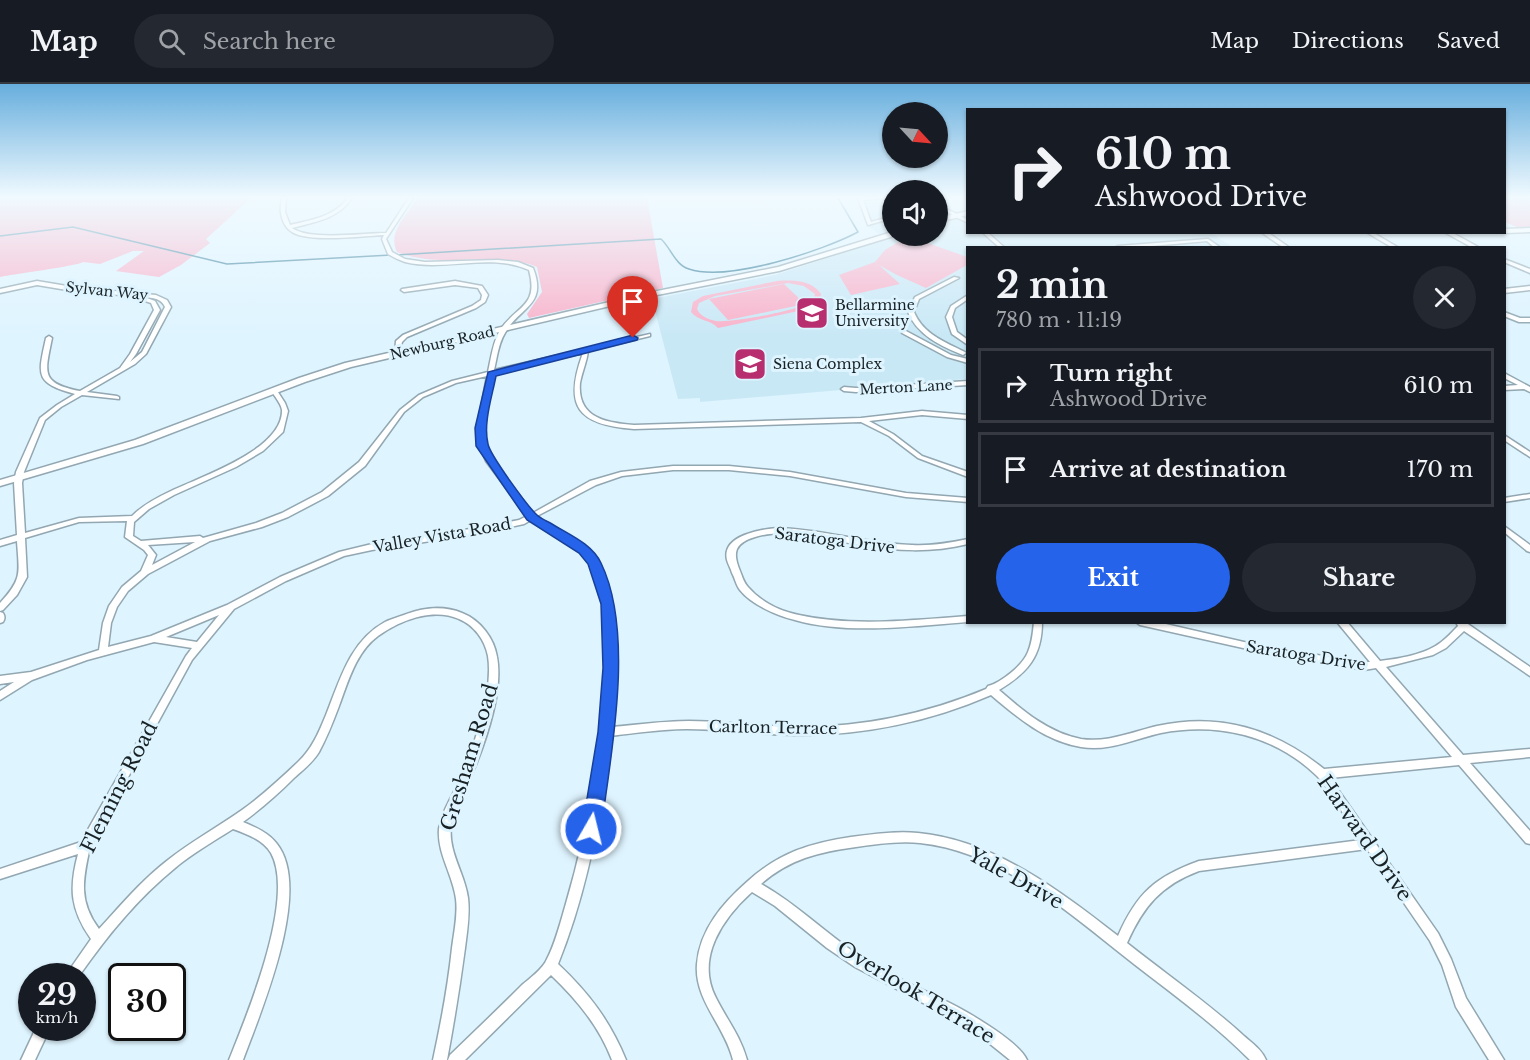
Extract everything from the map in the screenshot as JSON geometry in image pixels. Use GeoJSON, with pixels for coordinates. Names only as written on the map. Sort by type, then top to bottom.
{"type":"FeatureCollection","features":[{"type":"Feature","properties":{"kind":"main road","name":"Newburg Road"},"geometry":{"type":"LineString","coordinates":[[0,483],[139,442],[323,372],[657,293],[779,269],[861,244]]}},
{"type":"Feature","properties":{"kind":"street"},"geometry":{"type":"LineString","coordinates":[[384,244],[387,249],[401,258],[440,264],[511,261],[528,266],[535,277],[534,293],[529,304],[501,333],[481,428],[482,446],[531,517],[584,550],[594,563],[608,604],[611,668],[606,732],[590,842],[578,887],[551,966],[455,1060]]}},
{"type":"Feature","properties":{"kind":"street"},"geometry":{"type":"LineString","coordinates":[[1131,246],[1162,244]]}},
{"type":"Feature","properties":{"kind":"street"},"geometry":{"type":"LineString","coordinates":[[1506,261],[1530,271]]}},
{"type":"Feature","properties":{"kind":"street"},"geometry":{"type":"LineString","coordinates":[[956,278],[923,295],[914,303],[911,312],[920,328],[965,352],[956,358]]}},
{"type":"Feature","properties":{"kind":"street","name":"Sylvan Way"},"geometry":{"type":"LineString","coordinates":[[0,291],[30,283],[52,284],[73,289],[151,296],[162,299],[168,307],[147,347],[134,363],[50,412],[39,423],[18,478],[23,577],[14,593],[0,608]]}},
{"type":"Feature","properties":{"kind":"street"},"geometry":{"type":"LineString","coordinates":[[397,353],[399,341],[405,336],[474,307],[483,301],[485,295],[480,287],[465,283],[404,290]]}},
{"type":"Feature","properties":{"kind":"street"},"geometry":{"type":"LineString","coordinates":[[44,288],[52,284]]}},
{"type":"Feature","properties":{"kind":"street","name":"Sylvan Way"},"geometry":{"type":"LineString","coordinates":[[0,296],[21,288],[44,288],[61,292],[153,302],[157,310],[123,368]]}},
{"type":"Feature","properties":{"kind":"street"},"geometry":{"type":"LineString","coordinates":[[1506,291],[1530,288]]}},
{"type":"Feature","properties":{"kind":"street"},"geometry":{"type":"LineString","coordinates":[[966,297],[953,307],[949,317],[954,333],[966,342]]}},
{"type":"Feature","properties":{"kind":"street"},"geometry":{"type":"LineString","coordinates":[[1506,315],[1519,320],[1530,320]]}},
{"type":"Feature","properties":{"kind":"street"},"geometry":{"type":"LineString","coordinates":[[920,328],[904,332],[956,358],[966,360]]}},
{"type":"Feature","properties":{"kind":"street"},"geometry":{"type":"LineString","coordinates":[[140,543],[207,538],[259,525],[317,499],[362,464],[402,411],[415,400],[440,387],[648,336]]}},
{"type":"Feature","properties":{"kind":"street"},"geometry":{"type":"LineString","coordinates":[[49,338],[44,378],[56,387],[117,398]]}},
{"type":"Feature","properties":{"kind":"street"},"geometry":{"type":"LineString","coordinates":[[136,348],[147,347]]}},
{"type":"Feature","properties":{"kind":"street"},"geometry":{"type":"LineString","coordinates":[[586,352],[582,362],[579,403],[588,416],[609,426],[861,420],[927,413],[966,417]]}},
{"type":"Feature","properties":{"kind":"street"},"geometry":{"type":"LineString","coordinates":[[1506,376],[1528,388]]}},
{"type":"Feature","properties":{"kind":"street","name":"Merton Lane"},"geometry":{"type":"LineString","coordinates":[[844,388],[856,390],[966,383]]}},
{"type":"Feature","properties":{"kind":"street"},"geometry":{"type":"LineString","coordinates":[[1506,388],[1528,388]]}},
{"type":"Feature","properties":{"kind":"street"},"geometry":{"type":"LineString","coordinates":[[0,543],[79,520],[131,518],[164,497],[244,459],[267,443],[281,426],[285,408],[274,390]]}},
{"type":"Feature","properties":{"kind":"street"},"geometry":{"type":"LineString","coordinates":[[893,428],[903,416]]}},
{"type":"Feature","properties":{"kind":"street"},"geometry":{"type":"LineString","coordinates":[[861,420],[893,428],[920,457],[966,474]]}},
{"type":"Feature","properties":{"kind":"street"},"geometry":{"type":"LineString","coordinates":[[1506,438],[1530,455]]}},
{"type":"Feature","properties":{"kind":"street","name":"Valley Vista Road"},"geometry":{"type":"LineString","coordinates":[[0,680],[32,675],[103,651],[153,639],[230,607],[283,579],[342,555],[379,546],[483,530],[531,517],[601,480],[640,471],[672,468],[756,470],[878,491],[966,500]]}},
{"type":"Feature","properties":{"kind":"street"},"geometry":{"type":"LineString","coordinates":[[1506,500],[1530,496]]}},
{"type":"Feature","properties":{"kind":"street"},"geometry":{"type":"LineString","coordinates":[[131,518],[127,528],[128,534],[132,540],[140,543],[152,555],[145,572]]}},
{"type":"Feature","properties":{"kind":"street","name":"Saratoga Drive"},"geometry":{"type":"LineString","coordinates":[[966,541],[927,548],[889,547],[774,530],[754,534],[740,540],[733,547],[731,558],[738,580],[750,596],[771,610],[790,617],[868,624],[966,619]]}},
{"type":"Feature","properties":{"kind":"street"},"geometry":{"type":"LineString","coordinates":[[1506,530],[1530,549]]}},
{"type":"Feature","properties":{"kind":"street"},"geometry":{"type":"LineString","coordinates":[[103,651],[107,623],[113,606],[125,589],[145,572],[207,538]]}},
{"type":"Feature","properties":{"kind":"street","name":"Fleming Road"},"geometry":{"type":"LineString","coordinates":[[98,939],[85,922],[77,900],[77,879],[85,846],[143,738],[197,645],[230,607]]}},
{"type":"Feature","properties":{"kind":"street","name":"Gresham Road"},"geometry":{"type":"LineString","coordinates":[[98,939],[163,871],[232,823],[279,786],[313,753],[352,659],[357,650],[379,630],[411,615],[438,611],[460,615],[480,631],[492,651],[494,678],[481,730],[465,777],[445,823],[445,840],[459,882],[462,918],[452,997],[440,1060]]}},
{"type":"Feature","properties":{"kind":"street","name":"Carlton Terrace"},"geometry":{"type":"LineString","coordinates":[[606,732],[685,725],[811,730],[854,728],[895,722],[929,713],[991,689],[1013,676],[1030,658],[1035,647],[1038,624]]}},
{"type":"Feature","properties":{"kind":"street","name":"Saratoga Drive"},"geometry":{"type":"LineString","coordinates":[[1149,624],[1308,658],[1364,666],[1430,652],[1443,646],[1461,625]]}},
{"type":"Feature","properties":{"kind":"street"},"geometry":{"type":"LineString","coordinates":[[1343,624],[1530,839]]}},
{"type":"Feature","properties":{"kind":"street"},"geometry":{"type":"LineString","coordinates":[[1461,625],[1530,672]]}},
{"type":"Feature","properties":{"kind":"street"},"geometry":{"type":"LineString","coordinates":[[153,639],[197,645]]}},
{"type":"Feature","properties":{"kind":"street"},"geometry":{"type":"LineString","coordinates":[[0,696],[32,675]]}},
{"type":"Feature","properties":{"kind":"street","name":"Harvard Drive"},"geometry":{"type":"LineString","coordinates":[[991,689],[1032,724],[1062,739],[1082,744],[1100,744],[1180,725],[1227,727],[1254,732],[1282,744],[1308,762],[1322,774],[1434,938],[1447,963],[1461,1002],[1497,1060]]}},
{"type":"Feature","properties":{"kind":"street"},"geometry":{"type":"LineString","coordinates":[[1322,774],[1530,753]]}},
{"type":"Feature","properties":{"kind":"street"},"geometry":{"type":"LineString","coordinates":[[232,823],[270,843],[280,860],[283,873],[283,896],[268,972],[236,1060]]}},
{"type":"Feature","properties":{"kind":"street","name":"Yale Drive"},"geometry":{"type":"LineString","coordinates":[[740,1060],[735,1042],[708,997],[704,986],[703,963],[710,936],[718,920],[751,885],[770,869],[788,859],[823,847],[897,837],[922,838],[956,845],[993,860],[1052,895],[1214,1018],[1259,1060]]}},
{"type":"Feature","properties":{"kind":"street"},"geometry":{"type":"LineString","coordinates":[[1120,945],[1131,921],[1149,894],[1159,885],[1183,871],[1199,866],[1370,844]]}},
{"type":"Feature","properties":{"kind":"street"},"geometry":{"type":"LineString","coordinates":[[0,874],[85,846]]}},
{"type":"Feature","properties":{"kind":"street","name":"Overlook Terrace"},"geometry":{"type":"LineString","coordinates":[[751,885],[791,909],[858,962],[970,1022],[993,1036],[1020,1060]]}},
{"type":"Feature","properties":{"kind":"street"},"geometry":{"type":"LineString","coordinates":[[81,963],[98,939]]}},
{"type":"Feature","properties":{"kind":"street"},"geometry":{"type":"LineString","coordinates":[[551,966],[587,1002],[610,1037],[619,1060]]}},
{"type":"Feature","properties":{"kind":"street"},"geometry":{"type":"LineString","coordinates":[[28,1060],[38,1041]]}},
{"type":"Feature","properties":{"kind":"shaded area"},"geometry":{"type":"Polygon","coordinates":[[[0,244],[209,244],[181,265],[159,277],[116,271],[144,251],[133,251],[100,264],[83,262],[0,277],[0,244]]]}},
{"type":"Feature","properties":{"kind":"shaded area"},"geometry":{"type":"Polygon","coordinates":[[[655,244],[663,288],[529,318],[527,314],[542,292],[537,267],[504,259],[434,260],[397,252],[395,245],[655,244]]]}},
{"type":"Feature","properties":{"kind":"shaded area","name":"Bellarmine University"},"geometry":{"type":"Polygon","coordinates":[[[872,244],[882,244],[882,246],[948,246],[948,244],[1227,244],[1230,246],[966,246],[966,379],[841,388],[841,390],[700,402],[700,398],[678,399],[652,299],[775,275],[872,244]]]}},
{"type":"Feature","properties":{"kind":"shaded area"},"geometry":{"type":"Polygon","coordinates":[[[892,246],[936,246],[966,257],[966,266],[926,288],[879,265],[900,284],[851,295],[839,275],[875,262],[892,246]]]}},
{"type":"Feature","properties":{"kind":"shaded area"},"geometry":{"type":"Polygon","coordinates":[[[777,281],[795,281],[807,283],[817,289],[821,294],[819,303],[822,306],[718,328],[691,312],[693,302],[703,296],[777,281]],[[788,283],[715,296],[699,303],[697,309],[703,316],[716,321],[767,315],[796,308],[814,300],[815,294],[804,286],[788,283]]]}},
{"type":"Feature","properties":{"kind":"shaded area"},"geometry":{"type":"Polygon","coordinates":[[[784,284],[805,304],[728,320],[709,299],[784,284]]]}},
{"type":"Feature","properties":{"kind":"waterway"},"geometry":{"type":"LineString","coordinates":[[142,244],[227,264],[391,255]]}},
{"type":"Feature","properties":{"kind":"waterway"},"geometry":{"type":"LineString","coordinates":[[396,255],[586,244]]}},
{"type":"Feature","properties":{"kind":"waterway"},"geometry":{"type":"LineString","coordinates":[[665,244],[684,267],[706,272],[750,268],[833,244]]}},
{"type":"Feature","properties":{"kind":"place","name":"Bellarmine University"},"geometry":{"type":"Point","coordinates":[812,313]}},
{"type":"Feature","properties":{"kind":"place","name":"Siena Complex"},"geometry":{"type":"Point","coordinates":[750,364]}},
{"type":"Feature","properties":{"kind":"route"},"geometry":{"type":"LineString","coordinates":[[591,829],[606,732],[611,668],[608,604],[604,587],[594,563],[584,550],[531,517],[482,446],[481,428],[491,375],[633,338]]}}]}
